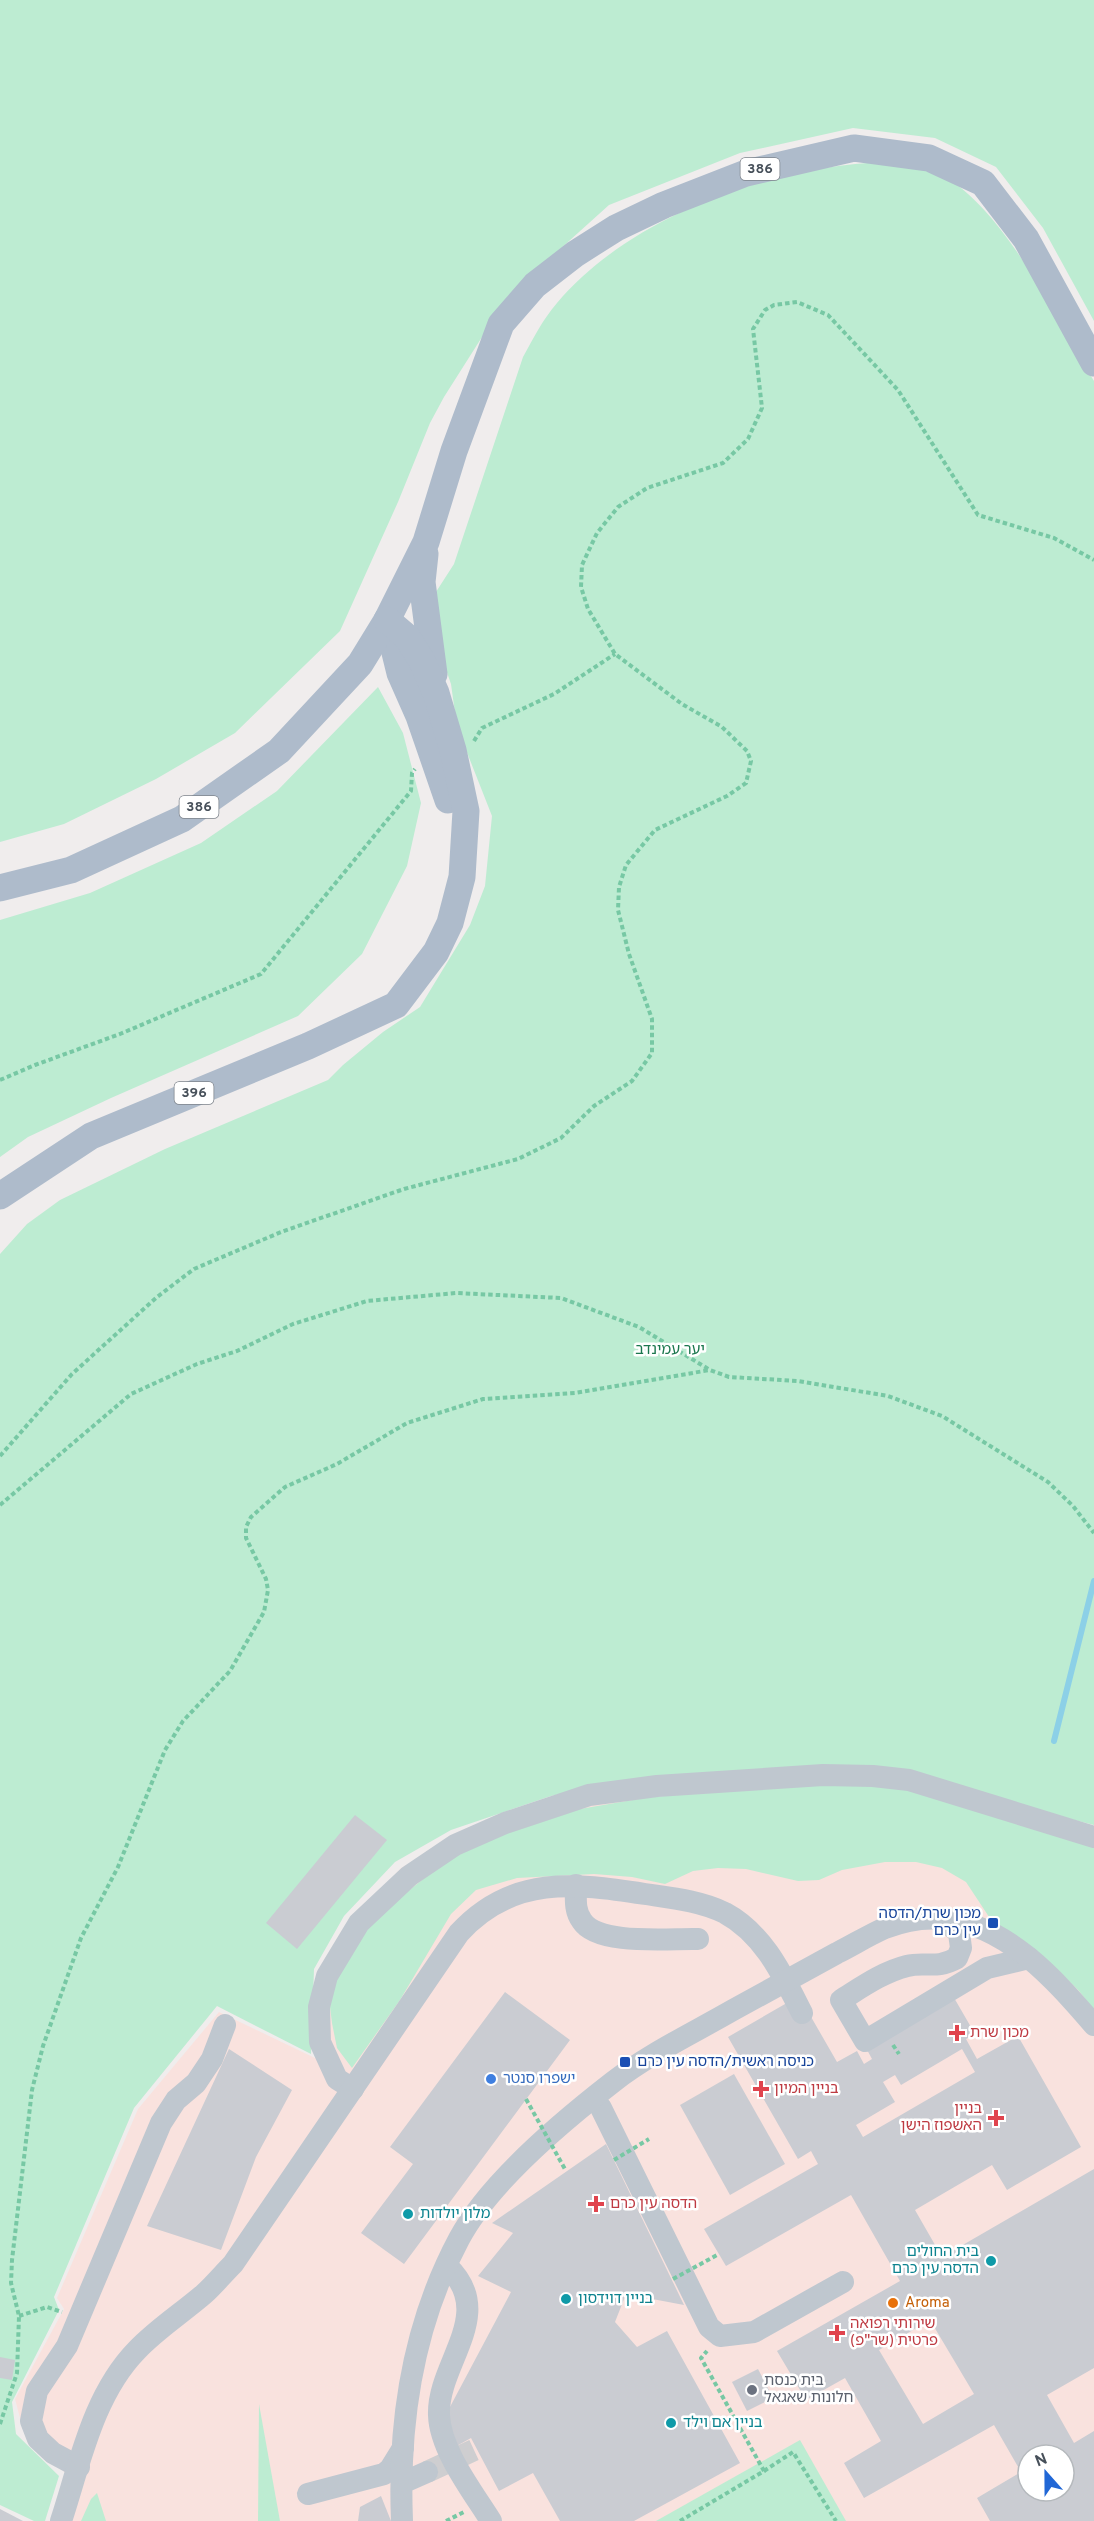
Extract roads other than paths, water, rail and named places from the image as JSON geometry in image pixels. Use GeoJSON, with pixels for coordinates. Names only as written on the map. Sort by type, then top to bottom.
{"type":"FeatureCollection","features":[{"type":"Feature","properties":{"kind":"main road","name":"386"},"geometry":{"type":"LineString","coordinates":[[0,888],[71,870],[182,819],[279,751],[360,664],[387,620],[426,542],[457,440],[501,324],[535,285],[575,254],[616,228],[664,205],[746,172],[854,148],[929,158],[982,183],[1026,239],[1094,363]]}},
{"type":"Feature","properties":{"kind":"main road"},"geometry":{"type":"LineString","coordinates":[[426,542],[422,582],[436,693]]}},
{"type":"Feature","properties":{"kind":"main road","name":"396"},"geometry":{"type":"LineString","coordinates":[[0,1196],[91,1136],[308,1046],[396,1005],[429,935],[446,877],[452,832],[436,693],[422,661],[407,637],[387,620]]}},
{"type":"Feature","properties":{"kind":"main road","name":"396"},"geometry":{"type":"LineString","coordinates":[[387,620],[400,673],[443,753]]}},
{"type":"Feature","properties":{"kind":"street"},"geometry":{"type":"LineString","coordinates":[[353,2089],[337,2079],[320,2042],[319,2007],[327,1976],[359,1923],[409,1876],[455,1845],[505,1823],[589,1795],[657,1786],[823,1775],[873,1776],[909,1780],[1094,1837]]}},
{"type":"Feature","properties":{"kind":"street"},"geometry":{"type":"LineString","coordinates":[[576,1885],[576,1910],[583,1923],[596,1933],[611,1937],[698,1939]]}},
{"type":"Feature","properties":{"kind":"street"},"geometry":{"type":"LineString","coordinates":[[61,2521],[104,2397],[119,2372],[136,2350],[205,2293],[233,2264],[459,1933],[470,1921],[502,1898],[521,1891],[576,1885],[701,1904],[726,1914],[764,1947],[802,2013]]}},
{"type":"Feature","properties":{"kind":"street"},"geometry":{"type":"LineString","coordinates":[[943,1919],[959,1933],[961,1948],[957,1958],[936,1966],[910,1965],[893,1971],[841,2000],[865,2041],[987,1968],[1029,1958]]}},
{"type":"Feature","properties":{"kind":"street"},"geometry":{"type":"LineString","coordinates":[[402,2521],[405,2414],[416,2353],[430,2305],[460,2237],[495,2190],[533,2151],[614,2080],[785,1981],[884,1929],[920,1920],[943,1919],[989,1933],[1029,1958],[1056,1983],[1094,2025]]}},
{"type":"Feature","properties":{"kind":"street"},"geometry":{"type":"LineString","coordinates":[[79,2467],[53,2453],[38,2439],[31,2421],[37,2391],[67,2346],[162,2123],[176,2100],[196,2083],[212,2059],[225,2025]]}},
{"type":"Feature","properties":{"kind":"street"},"geometry":{"type":"LineString","coordinates":[[495,2190],[537,2164],[601,2108],[608,2098],[614,2080]]}},
{"type":"Feature","properties":{"kind":"street"},"geometry":{"type":"LineString","coordinates":[[601,2108],[709,2327],[720,2336],[754,2332],[843,2282]]}},
{"type":"Feature","properties":{"kind":"street"},"geometry":{"type":"LineString","coordinates":[[447,2266],[462,2287],[468,2306],[468,2315],[465,2330],[440,2397],[441,2431],[460,2471],[491,2521]]}},
{"type":"Feature","properties":{"kind":"street"},"geometry":{"type":"LineString","coordinates":[[308,2494],[384,2474],[390,2469],[403,2448]]}},
{"type":"Feature","properties":{"kind":"street"},"geometry":{"type":"LineString","coordinates":[[402,2489],[427,2472]]}},
{"type":"Feature","properties":{"kind":"street"},"geometry":{"type":"LineString","coordinates":[[368,2479],[386,2480],[402,2489],[409,2521]]}},
{"type":"Feature","properties":{"kind":"waterway"},"geometry":{"type":"LineString","coordinates":[[1054,1741],[1094,1581]]}},
{"type":"Feature","properties":{"kind":"tunnel"},"geometry":{"type":"LineString","coordinates":[[427,2472],[474,2450]]}},
{"type":"Feature","properties":{"kind":"place","name":"מכון שרת/הדסה עין כרם"},"geometry":{"type":"Point","coordinates":[993,1923]}},
{"type":"Feature","properties":{"kind":"place","name":"מכון שרת"},"geometry":{"type":"Point","coordinates":[957,2033]}},
{"type":"Feature","properties":{"kind":"place","name":"כניסה ראשית/הדסה עין כרם"},"geometry":{"type":"Point","coordinates":[625,2062]}},
{"type":"Feature","properties":{"kind":"place","name":"ישפרו סנטר"},"geometry":{"type":"Point","coordinates":[491,2079]}},
{"type":"Feature","properties":{"kind":"place","name":"בניין המיון"},"geometry":{"type":"Point","coordinates":[761,2089]}},
{"type":"Feature","properties":{"kind":"place","name":"בניין האשפוז הישן"},"geometry":{"type":"Point","coordinates":[996,2118]}},
{"type":"Feature","properties":{"kind":"place","name":"הדסה עין כרם"},"geometry":{"type":"Point","coordinates":[596,2204]}},
{"type":"Feature","properties":{"kind":"place","name":"מלון יולדות"},"geometry":{"type":"Point","coordinates":[408,2214]}},
{"type":"Feature","properties":{"kind":"place","name":"בית החולים הדסה עין כרם"},"geometry":{"type":"Point","coordinates":[991,2261]}},
{"type":"Feature","properties":{"kind":"place","name":"בניין דוידסון"},"geometry":{"type":"Point","coordinates":[566,2299]}},
{"type":"Feature","properties":{"kind":"place","name":"Aroma"},"geometry":{"type":"Point","coordinates":[893,2303]}},
{"type":"Feature","properties":{"kind":"place","name":"שירותי רפואה פרטית (שר\"פ)"},"geometry":{"type":"Point","coordinates":[837,2333]}},
{"type":"Feature","properties":{"kind":"place","name":"בית כנסת חלונות שאגאל"},"geometry":{"type":"Point","coordinates":[752,2390]}},
{"type":"Feature","properties":{"kind":"place","name":"בניין אם וילד"},"geometry":{"type":"Point","coordinates":[671,2423]}},
{"type":"Feature","properties":{"kind":"park label","name":"יער עמינדב"},"geometry":{"type":"Point","coordinates":[670,1350]}}]}
